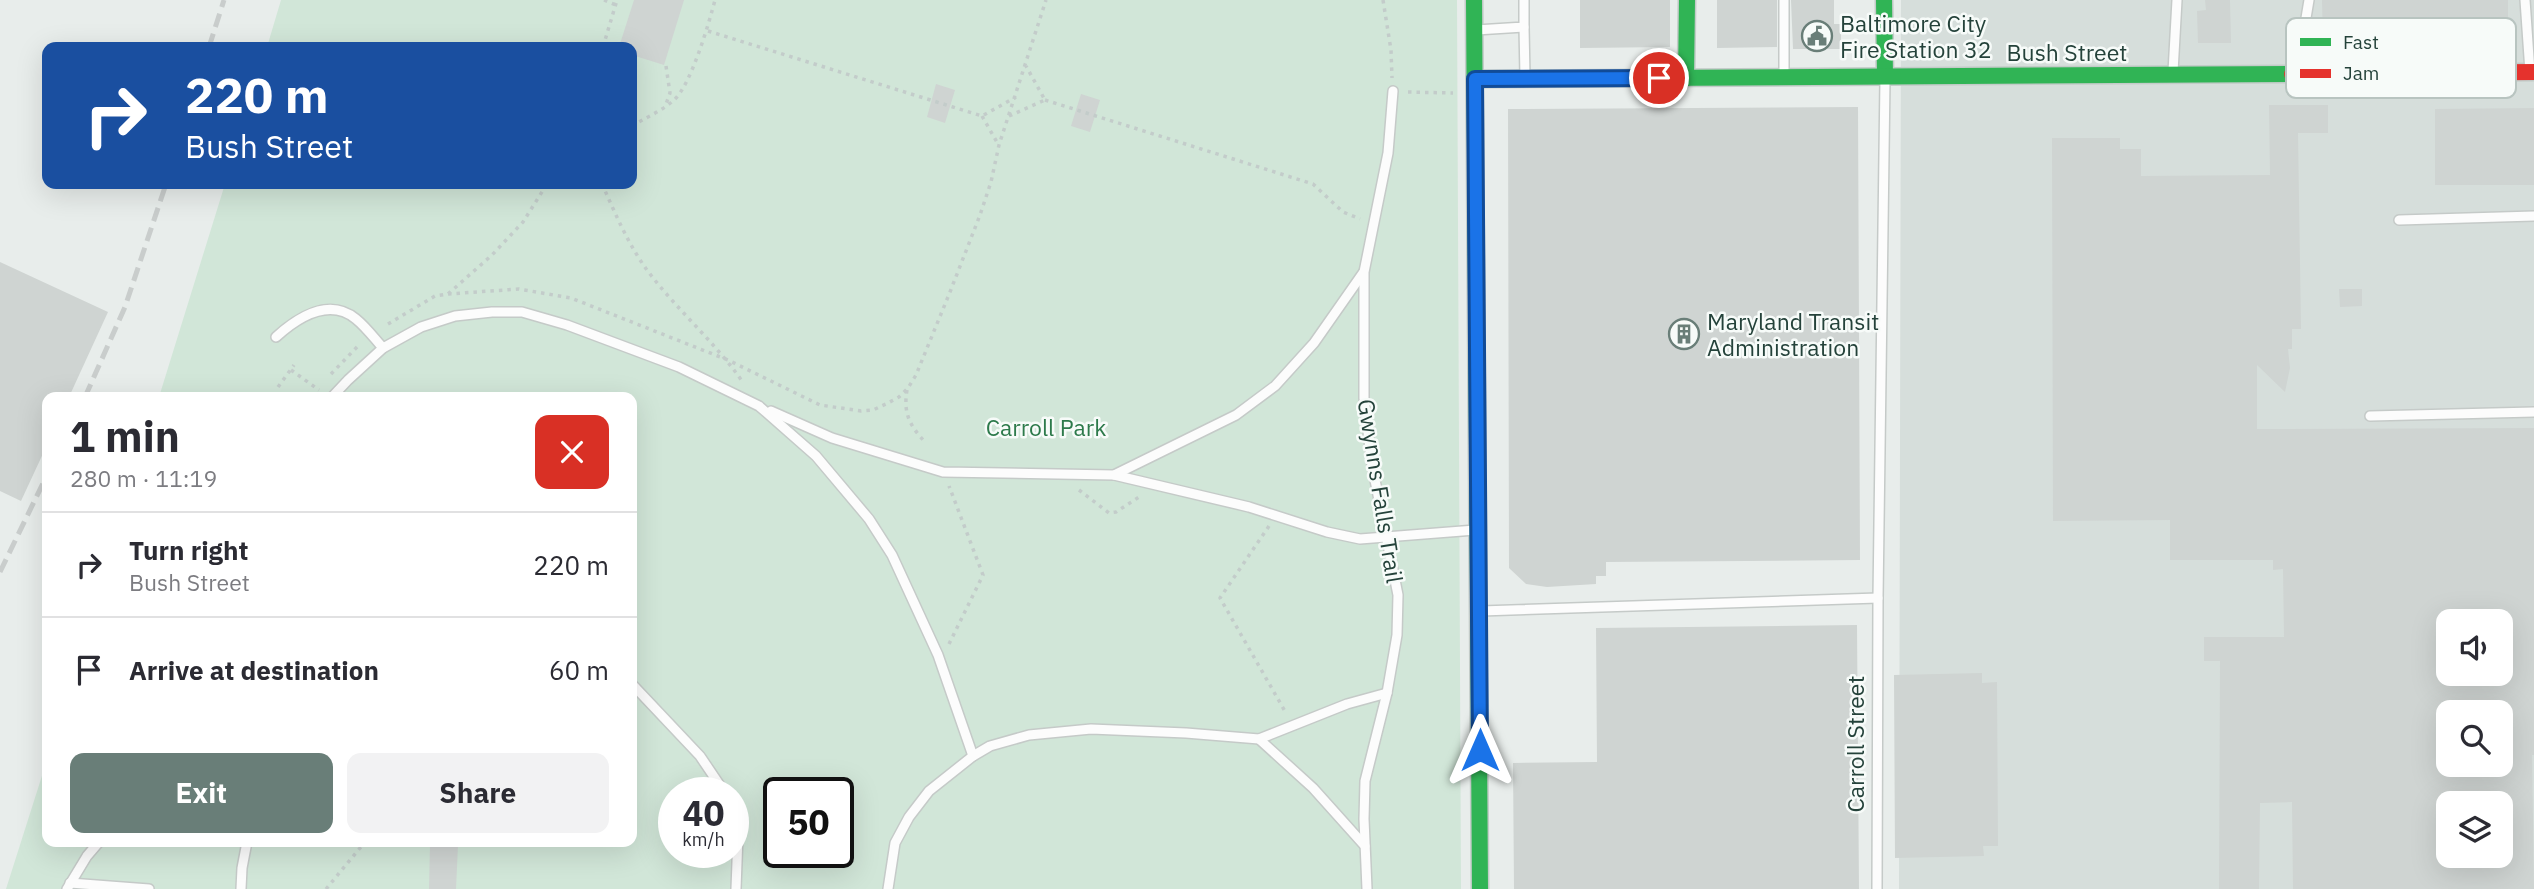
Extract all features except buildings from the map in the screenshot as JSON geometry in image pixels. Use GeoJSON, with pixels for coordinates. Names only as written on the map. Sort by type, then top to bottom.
{"type":"FeatureCollection","features":[{"type":"Feature","properties":{"kind":"street"},"geometry":{"type":"LineString","coordinates":[[1474,0],[1480,889]]}},
{"type":"Feature","properties":{"kind":"street"},"geometry":{"type":"LineString","coordinates":[[1686,78],[1687,0]]}},
{"type":"Feature","properties":{"kind":"street"},"geometry":{"type":"LineString","coordinates":[[1884,0],[1885,76]]}},
{"type":"Feature","properties":{"kind":"street","name":"Bush Street"},"geometry":{"type":"LineString","coordinates":[[1475,79],[2286,73]]}},
{"type":"Feature","properties":{"kind":"lane"},"geometry":{"type":"LineString","coordinates":[[1524,0],[1525,79]]}},
{"type":"Feature","properties":{"kind":"lane"},"geometry":{"type":"LineString","coordinates":[[1784,0],[1784,77]]}},
{"type":"Feature","properties":{"kind":"lane"},"geometry":{"type":"LineString","coordinates":[[2173,74],[2177,0]]}},
{"type":"Feature","properties":{"kind":"lane"},"geometry":{"type":"LineString","coordinates":[[2306,18],[2309,0]]}},
{"type":"Feature","properties":{"kind":"lane"},"geometry":{"type":"LineString","coordinates":[[2525,0],[2532,72]]}},
{"type":"Feature","properties":{"kind":"lane"},"geometry":{"type":"LineString","coordinates":[[1474,30],[1524,27]]}},
{"type":"Feature","properties":{"kind":"lane","name":"Carroll Street"},"geometry":{"type":"LineString","coordinates":[[1877,889],[1885,76]]}},
{"type":"Feature","properties":{"kind":"lane","name":"Gwynns Falls Trail"},"geometry":{"type":"LineString","coordinates":[[1367,889],[1364,846],[1365,780],[1387,693],[1397,635],[1398,595],[1372,465],[1364,398],[1364,272],[1388,153],[1393,91]]}},
{"type":"Feature","properties":{"kind":"lane"},"geometry":{"type":"LineString","coordinates":[[2399,220],[2534,216]]}},
{"type":"Feature","properties":{"kind":"lane"},"geometry":{"type":"LineString","coordinates":[[1114,475],[1236,415],[1275,386],[1314,343],[1364,272]]}},
{"type":"Feature","properties":{"kind":"lane"},"geometry":{"type":"LineString","coordinates":[[276,337],[299,319],[321,309],[341,310],[355,317],[383,348]]}},
{"type":"Feature","properties":{"kind":"lane"},"geometry":{"type":"LineString","coordinates":[[337,392],[383,348],[421,327],[455,316],[522,312],[567,325],[679,367],[832,438],[943,472],[1114,475],[1360,539],[1479,529]]}},
{"type":"Feature","properties":{"kind":"lane"},"geometry":{"type":"LineString","coordinates":[[760,406],[816,456],[869,519],[892,555],[938,655],[973,756]]}},
{"type":"Feature","properties":{"kind":"lane"},"geometry":{"type":"LineString","coordinates":[[2371,416],[2534,412]]}},
{"type":"Feature","properties":{"kind":"lane"},"geometry":{"type":"LineString","coordinates":[[1480,611],[1878,598]]}},
{"type":"Feature","properties":{"kind":"lane"},"geometry":{"type":"LineString","coordinates":[[637,689],[700,756],[714,777]]}},
{"type":"Feature","properties":{"kind":"lane"},"geometry":{"type":"LineString","coordinates":[[888,889],[895,843],[909,817],[929,791],[990,746],[1029,735],[1091,729],[1259,739],[1347,704],[1387,693]]}},
{"type":"Feature","properties":{"kind":"lane"},"geometry":{"type":"LineString","coordinates":[[1259,739],[1313,788],[1364,846]]}},
{"type":"Feature","properties":{"kind":"lane"},"geometry":{"type":"LineString","coordinates":[[95,847],[69,886],[149,889]]}},
{"type":"Feature","properties":{"kind":"lane"},"geometry":{"type":"LineString","coordinates":[[241,889],[246,847]]}},
{"type":"Feature","properties":{"kind":"lane"},"geometry":{"type":"LineString","coordinates":[[736,889],[737,868]]}},
{"type":"Feature","properties":{"kind":"path"},"geometry":{"type":"LineString","coordinates":[[604,0],[616,2],[604,42]]}},
{"type":"Feature","properties":{"kind":"path"},"geometry":{"type":"LineString","coordinates":[[637,123],[664,107],[680,93],[708,31],[715,0]]}},
{"type":"Feature","properties":{"kind":"path"},"geometry":{"type":"LineString","coordinates":[[388,324],[435,296],[448,294],[519,289],[571,298],[728,360],[821,405],[837,409],[873,410],[899,397],[908,388],[920,363],[980,215],[999,145],[1046,0]]}},
{"type":"Feature","properties":{"kind":"path"},"geometry":{"type":"LineString","coordinates":[[1383,0],[1391,50],[1393,91],[1454,93],[1475,79]]}},
{"type":"Feature","properties":{"kind":"path"},"geometry":{"type":"LineString","coordinates":[[708,31],[982,116],[999,145]]}},
{"type":"Feature","properties":{"kind":"path"},"geometry":{"type":"LineString","coordinates":[[664,107],[670,93],[666,66]]}},
{"type":"Feature","properties":{"kind":"path"},"geometry":{"type":"LineString","coordinates":[[1026,66],[1045,100]]}},
{"type":"Feature","properties":{"kind":"path"},"geometry":{"type":"LineString","coordinates":[[982,116],[1016,97]]}},
{"type":"Feature","properties":{"kind":"path"},"geometry":{"type":"LineString","coordinates":[[1009,116],[1045,100],[1313,184],[1351,217],[1374,220]]}},
{"type":"Feature","properties":{"kind":"path"},"geometry":{"type":"LineString","coordinates":[[448,294],[492,255],[523,222],[544,189]]}},
{"type":"Feature","properties":{"kind":"path"},"geometry":{"type":"LineString","coordinates":[[603,189],[631,245],[646,268],[728,360],[760,406]]}},
{"type":"Feature","properties":{"kind":"path"},"geometry":{"type":"LineString","coordinates":[[278,387],[294,365]]}},
{"type":"Feature","properties":{"kind":"path"},"geometry":{"type":"LineString","coordinates":[[291,370],[319,390]]}},
{"type":"Feature","properties":{"kind":"path"},"geometry":{"type":"LineString","coordinates":[[908,388],[906,415],[909,424],[926,443]]}},
{"type":"Feature","properties":{"kind":"path"},"geometry":{"type":"LineString","coordinates":[[1061,475],[1109,513],[1116,512],[1158,485]]}},
{"type":"Feature","properties":{"kind":"path"},"geometry":{"type":"LineString","coordinates":[[948,646],[984,575],[949,486]]}},
{"type":"Feature","properties":{"kind":"path"},"geometry":{"type":"LineString","coordinates":[[1276,516],[1220,598],[1294,726]]}},
{"type":"Feature","properties":{"kind":"path"},"geometry":{"type":"LineString","coordinates":[[326,889],[361,847]]}},
{"type":"Feature","properties":{"kind":"shaded area"},"geometry":{"type":"Polygon","coordinates":[[[1901,0],[2534,0],[2534,889],[1899,889],[1901,0]]]}},
{"type":"Feature","properties":{"kind":"green space","name":"Carroll Park"},"geometry":{"type":"Polygon","coordinates":[[[281,0],[1457,0],[1461,889],[6,889],[42,776],[42,847],[637,847],[637,392],[161,392],[223,189],[637,189],[637,42],[268,42],[281,0]]]}},
{"type":"Feature","properties":{"kind":"railway"},"geometry":{"type":"LineString","coordinates":[[211,42],[224,0]]}},
{"type":"Feature","properties":{"kind":"railway"},"geometry":{"type":"LineString","coordinates":[[87,392],[125,307],[164,189]]}},
{"type":"Feature","properties":{"kind":"railway"},"geometry":{"type":"LineString","coordinates":[[0,572],[42,485]]}},
{"type":"Feature","properties":{"kind":"traffic: fast"},"geometry":{"type":"LineString","coordinates":[[1474,0],[1480,889]]}},
{"type":"Feature","properties":{"kind":"traffic: fast"},"geometry":{"type":"LineString","coordinates":[[1686,78],[1687,0]]}},
{"type":"Feature","properties":{"kind":"traffic: fast"},"geometry":{"type":"LineString","coordinates":[[1884,0],[1885,76]]}},
{"type":"Feature","properties":{"kind":"traffic: fast"},"geometry":{"type":"LineString","coordinates":[[1475,79],[2286,74]]}},
{"type":"Feature","properties":{"kind":"traffic: jam"},"geometry":{"type":"LineString","coordinates":[[2516,72],[2534,72]]}},
{"type":"Feature","properties":{"kind":"place","name":"Baltimore City Fire Station 32"},"geometry":{"type":"Point","coordinates":[1817,36]}},
{"type":"Feature","properties":{"kind":"place","name":"Maryland Transit Administration"},"geometry":{"type":"Point","coordinates":[1684,334]}},
{"type":"Feature","properties":{"kind":"route"},"geometry":{"type":"LineString","coordinates":[[1480,750],[1475,79],[1659,78]]}}]}
